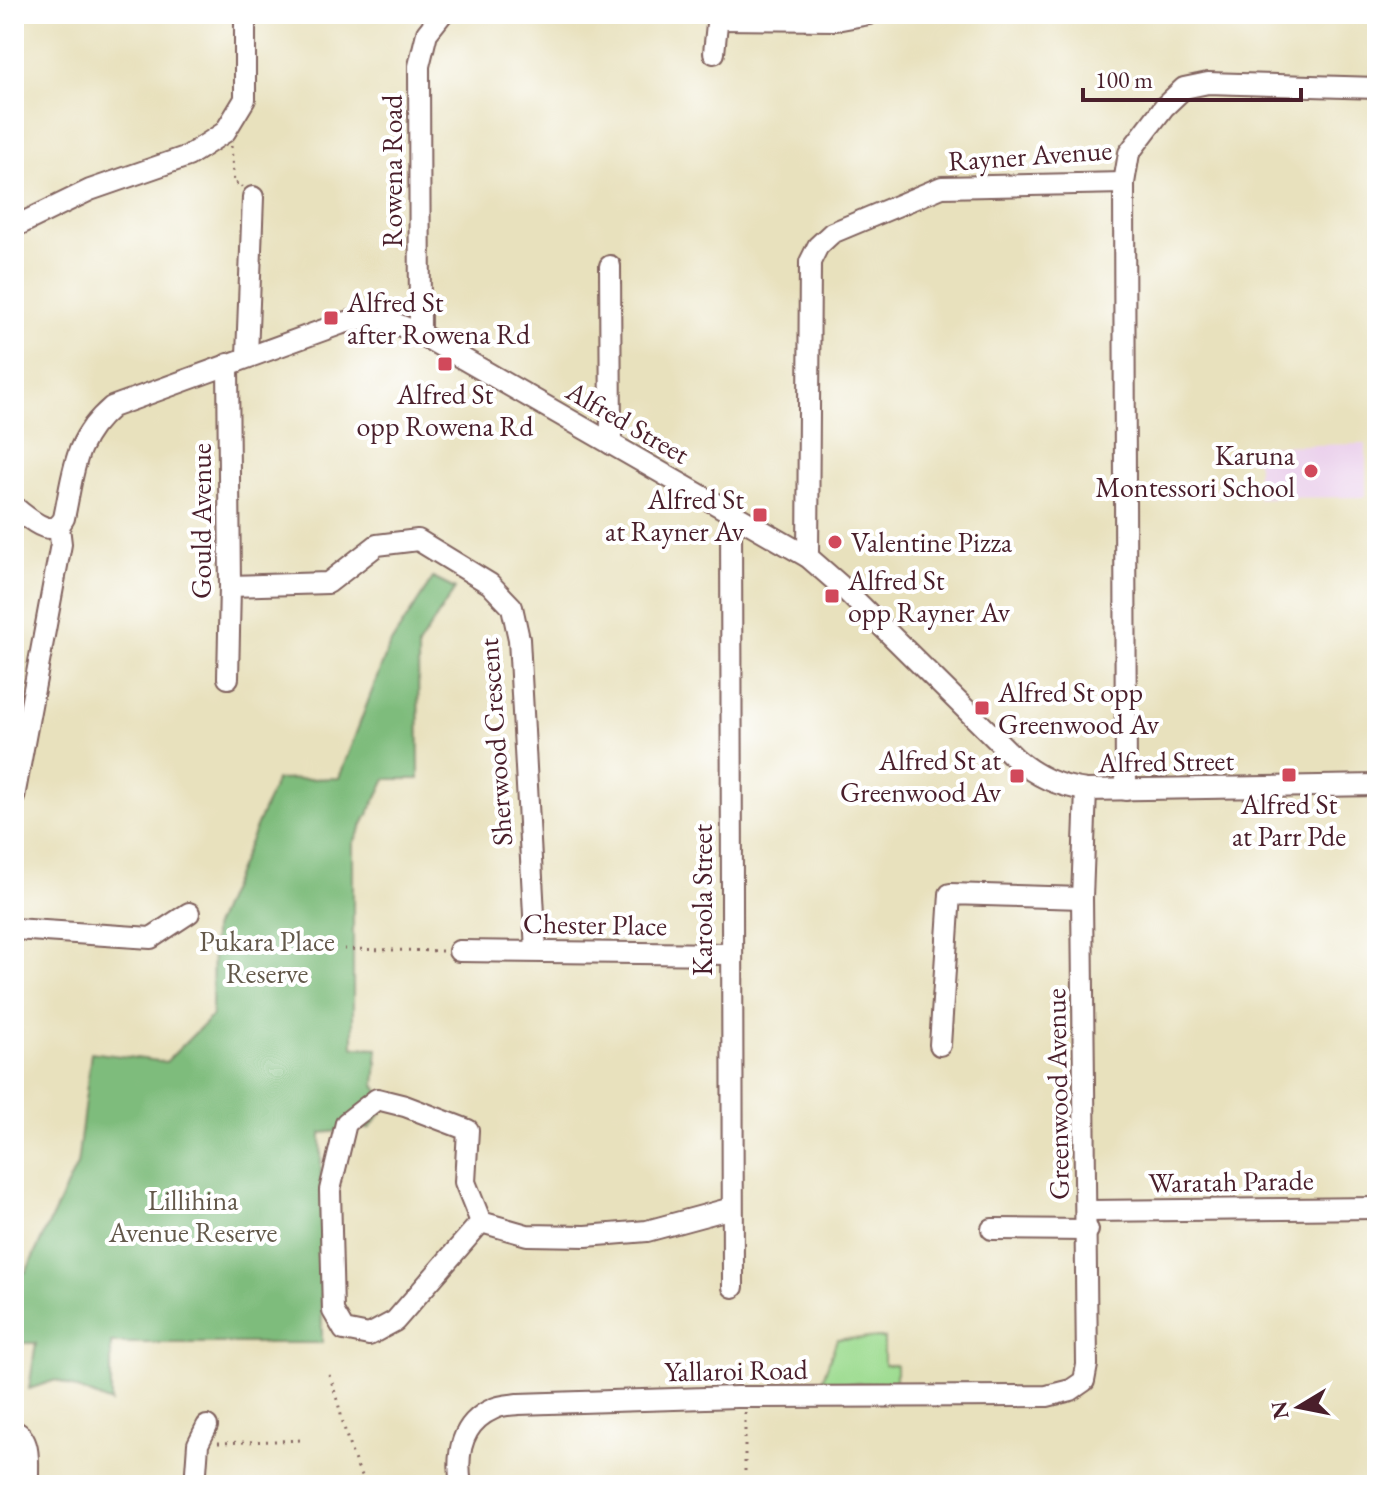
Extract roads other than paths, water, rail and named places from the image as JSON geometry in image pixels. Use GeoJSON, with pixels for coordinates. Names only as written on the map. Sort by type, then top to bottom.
{"type":"FeatureCollection","features":[{"type":"Feature","properties":{"kind":"street"},"geometry":{"type":"LineString","coordinates":[[14,227],[90,190],[188,156],[225,132],[245,99],[245,14]]}},
{"type":"Feature","properties":{"kind":"street","name":"Rowena Road"},"geometry":{"type":"LineString","coordinates":[[420,334],[419,66],[427,33],[442,14]]}},
{"type":"Feature","properties":{"kind":"street"},"geometry":{"type":"LineString","coordinates":[[714,53],[717,17],[836,20],[869,14]]}},
{"type":"Feature","properties":{"kind":"street","name":"Rayner Avenue"},"geometry":{"type":"LineString","coordinates":[[808,557],[810,262],[818,246],[832,233],[942,187],[1124,183],[1129,153],[1164,107],[1184,88],[1208,83],[1377,88]]}},
{"type":"Feature","properties":{"kind":"street"},"geometry":{"type":"LineString","coordinates":[[1124,183],[1126,790]]}},
{"type":"Feature","properties":{"kind":"street","name":"Gould Avenue"},"geometry":{"type":"LineString","coordinates":[[228,678],[238,360],[253,197]]}},
{"type":"Feature","properties":{"kind":"street"},"geometry":{"type":"LineString","coordinates":[[610,266],[611,444]]}},
{"type":"Feature","properties":{"kind":"street","name":"Alfred Street"},"geometry":{"type":"LineString","coordinates":[[14,797],[61,544],[59,527],[64,518],[79,448],[89,429],[112,407],[128,399],[355,319],[367,318],[389,320],[420,334],[808,557],[1024,765],[1054,783],[1086,790],[1377,785]]}},
{"type":"Feature","properties":{"kind":"street"},"geometry":{"type":"LineString","coordinates":[[14,507],[45,528],[59,527]]}},
{"type":"Feature","properties":{"kind":"street","name":"Karoola Street"},"geometry":{"type":"LineString","coordinates":[[731,514],[733,1287]]}},
{"type":"Feature","properties":{"kind":"street","name":"Sherwood Crescent"},"geometry":{"type":"LineString","coordinates":[[230,586],[328,583],[377,545],[418,540],[490,584],[512,607],[519,639],[536,951]]}},
{"type":"Feature","properties":{"kind":"street","name":"Greenwood Avenue"},"geometry":{"type":"LineString","coordinates":[[1071,1390],[1084,1381],[1087,1365],[1082,898],[1086,790]]}},
{"type":"Feature","properties":{"kind":"street"},"geometry":{"type":"LineString","coordinates":[[940,1045],[950,894],[1082,898]]}},
{"type":"Feature","properties":{"kind":"street"},"geometry":{"type":"LineString","coordinates":[[14,929],[151,938],[189,913]]}},
{"type":"Feature","properties":{"kind":"street","name":"Chester Place"},"geometry":{"type":"LineString","coordinates":[[459,951],[730,954]]}},
{"type":"Feature","properties":{"kind":"street"},"geometry":{"type":"LineString","coordinates":[[377,1099],[405,1106],[468,1130],[465,1182],[481,1222],[395,1321],[369,1335],[344,1330],[333,1311],[330,1190],[346,1123],[377,1099]]}},
{"type":"Feature","properties":{"kind":"street","name":"Waratah Parade"},"geometry":{"type":"LineString","coordinates":[[992,1229],[1087,1221],[1377,1207]]}},
{"type":"Feature","properties":{"kind":"street"},"geometry":{"type":"LineString","coordinates":[[481,1222],[527,1235],[586,1236],[647,1231],[732,1208]]}},
{"type":"Feature","properties":{"kind":"street","name":"Yallaroi Road"},"geometry":{"type":"LineString","coordinates":[[461,1485],[457,1460],[468,1428],[493,1409],[518,1404],[745,1397],[1047,1396],[1071,1390]]}},
{"type":"Feature","properties":{"kind":"street"},"geometry":{"type":"LineString","coordinates":[[14,1431],[20,1433],[26,1442],[28,1485]]}},
{"type":"Feature","properties":{"kind":"street"},"geometry":{"type":"LineString","coordinates":[[195,1485],[202,1435]]}},
{"type":"Feature","properties":{"kind":"place","name":"Alfred St after Rowena Rd"},"geometry":{"type":"Point","coordinates":[331,318]}},
{"type":"Feature","properties":{"kind":"place","name":"Alfred St opp Rowena Rd"},"geometry":{"type":"Point","coordinates":[445,364]}},
{"type":"Feature","properties":{"kind":"place","name":"Karuna Montessori School"},"geometry":{"type":"Point","coordinates":[1311,471]}},
{"type":"Feature","properties":{"kind":"place","name":"Alfred St at Rayner Av"},"geometry":{"type":"Point","coordinates":[760,515]}},
{"type":"Feature","properties":{"kind":"place","name":"Valentine Pizza"},"geometry":{"type":"Point","coordinates":[835,542]}},
{"type":"Feature","properties":{"kind":"place","name":"Alfred St opp Rayner Av"},"geometry":{"type":"Point","coordinates":[832,596]}},
{"type":"Feature","properties":{"kind":"place","name":"Alfred St opp Greenwood Av"},"geometry":{"type":"Point","coordinates":[982,708]}},
{"type":"Feature","properties":{"kind":"place","name":"Alfred St at Parr Pde"},"geometry":{"type":"Point","coordinates":[1289,775]}},
{"type":"Feature","properties":{"kind":"place","name":"Alfred St at Greenwood Av"},"geometry":{"type":"Point","coordinates":[1017,776]}},
{"type":"Feature","properties":{"kind":"park label","name":"Pukara Place Reserve"},"geometry":{"type":"Point","coordinates":[267,957]}},
{"type":"Feature","properties":{"kind":"park label","name":"Lillihina Avenue Reserve"},"geometry":{"type":"Point","coordinates":[193,1216]}}]}
